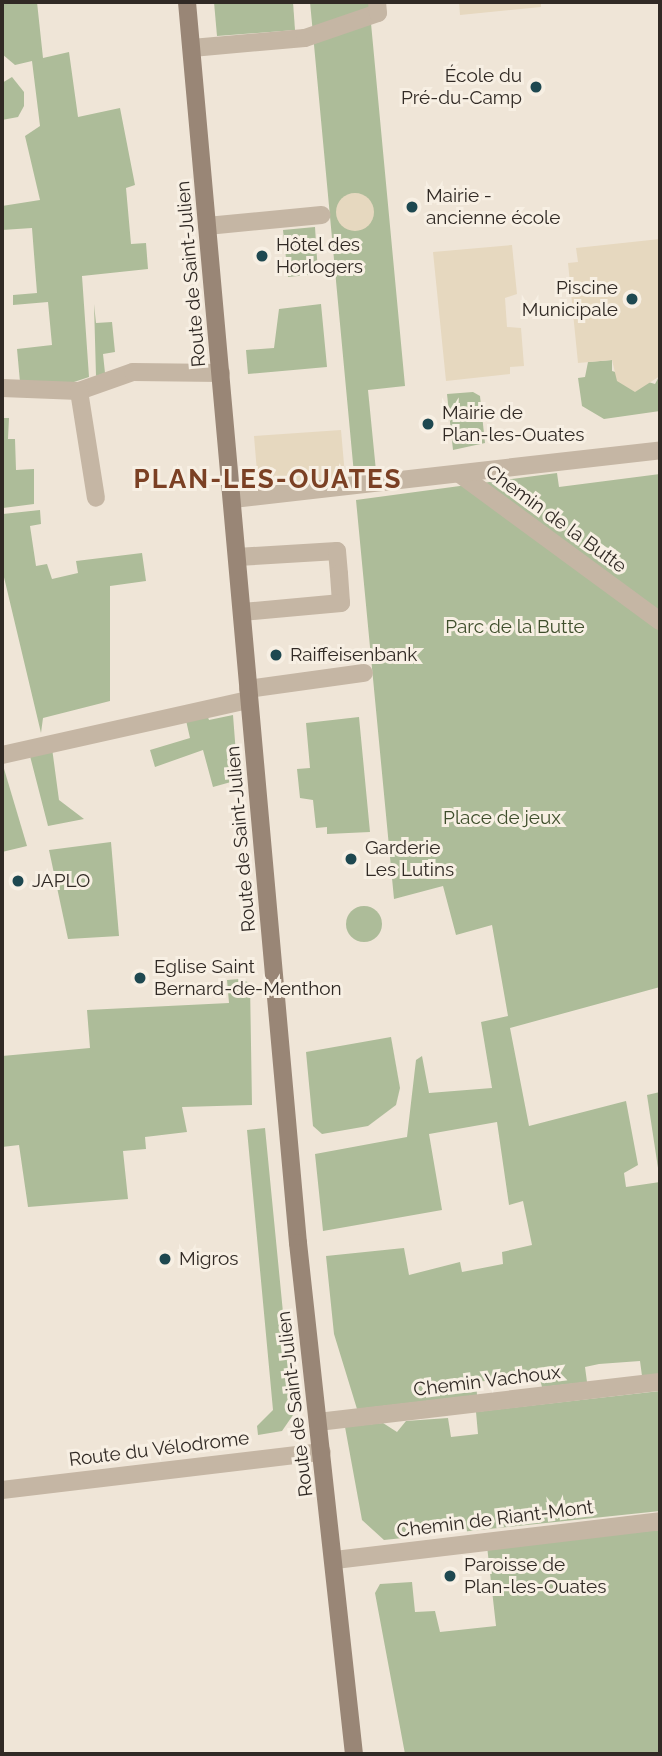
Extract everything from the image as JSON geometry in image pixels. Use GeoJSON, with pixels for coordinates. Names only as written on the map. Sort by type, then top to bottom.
{"type":"FeatureCollection","features":[{"type":"Feature","properties":{"kind":"main road","name":"Route de Saint-Julien"},"geometry":{"type":"LineString","coordinates":[[187,2],[233,499],[248,694],[318,1422],[354,1754]]}},
{"type":"Feature","properties":{"kind":"street"},"geometry":{"type":"LineString","coordinates":[[192,48],[305,38],[378,8]]}},
{"type":"Feature","properties":{"kind":"street"},"geometry":{"type":"LineString","coordinates":[[207,226],[321,215]]}},
{"type":"Feature","properties":{"kind":"street"},"geometry":{"type":"LineString","coordinates":[[2,388],[79,391],[133,372],[221,373]]}},
{"type":"Feature","properties":{"kind":"street"},"geometry":{"type":"LineString","coordinates":[[79,391],[96,498]]}},
{"type":"Feature","properties":{"kind":"street"},"geometry":{"type":"LineString","coordinates":[[233,499],[660,450]]}},
{"type":"Feature","properties":{"kind":"street","name":"Chemin de la Butte"},"geometry":{"type":"LineString","coordinates":[[461,474],[660,621]]}},
{"type":"Feature","properties":{"kind":"street"},"geometry":{"type":"LineString","coordinates":[[237,557],[337,551],[341,603],[242,612]]}},
{"type":"Feature","properties":{"kind":"street"},"geometry":{"type":"LineString","coordinates":[[2,755],[248,694],[364,673]]}},
{"type":"Feature","properties":{"kind":"street","name":"Chemin Vachoux"},"geometry":{"type":"LineString","coordinates":[[318,1422],[660,1382]]}},
{"type":"Feature","properties":{"kind":"street","name":"Route du Vélodrome"},"geometry":{"type":"LineString","coordinates":[[2,1490],[322,1452]]}},
{"type":"Feature","properties":{"kind":"street","name":"Chemin de Riant-Mont"},"geometry":{"type":"LineString","coordinates":[[335,1560],[660,1521]]}},
{"type":"Feature","properties":{"kind":"green space"},"geometry":{"type":"Polygon","coordinates":[[[2,2],[37,2],[43,58],[69,52],[78,117],[120,108],[135,185],[126,188],[131,244],[146,243],[148,269],[82,276],[89,377],[71,383],[20,382],[17,349],[52,345],[48,302],[13,305],[13,295],[37,293],[32,228],[2,230],[2,206],[40,200],[25,136],[40,126],[32,61],[15,65],[2,54],[2,2]]]}},
{"type":"Feature","properties":{"kind":"green space"},"geometry":{"type":"Polygon","coordinates":[[[214,2],[293,2],[295,30],[217,36],[214,2]]]}},
{"type":"Feature","properties":{"kind":"green space"},"geometry":{"type":"Polygon","coordinates":[[[310,2],[369,2],[405,386],[368,390],[376,471],[354,474],[310,2]]]}},
{"type":"Feature","properties":{"kind":"green space"},"geometry":{"type":"Polygon","coordinates":[[[12,77],[24,92],[24,106],[18,117],[2,120],[2,83],[12,77]]]}},
{"type":"Feature","properties":{"kind":"green space"},"geometry":{"type":"Polygon","coordinates":[[[315,227],[318,274],[288,277],[283,230],[315,227]]]}},
{"type":"Feature","properties":{"kind":"green space"},"geometry":{"type":"Polygon","coordinates":[[[94,304],[96,323],[112,322],[115,352],[103,354],[105,373],[96,376],[94,304]]]}},
{"type":"Feature","properties":{"kind":"green space"},"geometry":{"type":"Polygon","coordinates":[[[321,304],[327,367],[248,374],[246,350],[274,348],[279,309],[321,304]]]}},
{"type":"Feature","properties":{"kind":"green space"},"geometry":{"type":"Polygon","coordinates":[[[612,360],[612,371],[655,384],[660,375],[660,411],[604,419],[582,406],[578,378],[585,377],[588,362],[612,360]]]}},
{"type":"Feature","properties":{"kind":"green space"},"geometry":{"type":"Polygon","coordinates":[[[473,392],[480,396],[485,443],[453,450],[447,394],[473,392]]]}},
{"type":"Feature","properties":{"kind":"green space"},"geometry":{"type":"Polygon","coordinates":[[[2,418],[9,418],[8,439],[15,439],[16,470],[34,469],[34,504],[3,508],[3,514],[40,510],[41,524],[30,526],[36,566],[47,564],[52,579],[78,573],[76,561],[142,553],[146,581],[110,586],[110,701],[43,718],[41,733],[3,573],[2,418]]]}},
{"type":"Feature","properties":{"kind":"green space"},"geometry":{"type":"Polygon","coordinates":[[[557,473],[559,487],[660,474],[660,987],[510,1028],[529,1126],[626,1101],[638,1165],[624,1173],[626,1187],[660,1182],[660,1374],[642,1376],[640,1361],[599,1364],[585,1367],[587,1382],[542,1387],[539,1375],[476,1382],[477,1395],[357,1409],[334,1334],[326,1256],[404,1248],[409,1275],[460,1262],[462,1272],[503,1264],[502,1252],[532,1245],[523,1201],[509,1205],[497,1122],[429,1134],[442,1210],[323,1231],[315,1154],[407,1137],[416,1060],[422,1056],[429,1093],[492,1088],[481,1022],[508,1016],[492,925],[456,935],[443,886],[394,899],[356,500],[557,473]]]}},
{"type":"Feature","properties":{"kind":"green space"},"geometry":{"type":"Polygon","coordinates":[[[206,712],[209,720],[233,715],[238,780],[213,787],[203,750],[155,767],[150,750],[190,738],[185,716],[206,712]]]}},
{"type":"Feature","properties":{"kind":"green space"},"geometry":{"type":"Polygon","coordinates":[[[359,717],[370,832],[327,834],[327,827],[316,828],[313,800],[300,798],[297,769],[310,768],[306,723],[359,717]]]}},
{"type":"Feature","properties":{"kind":"green space"},"geometry":{"type":"Polygon","coordinates":[[[52,748],[59,800],[84,819],[48,826],[30,756],[52,748]]]}},
{"type":"Feature","properties":{"kind":"green space"},"geometry":{"type":"Polygon","coordinates":[[[2,762],[27,846],[2,852],[2,762]]]}},
{"type":"Feature","properties":{"kind":"green space"},"geometry":{"type":"Polygon","coordinates":[[[111,842],[119,936],[68,939],[49,850],[111,842]]]}},
{"type":"Feature","properties":{"kind":"green space"},"geometry":{"type":"Polygon","coordinates":[[[364,906],[377,911],[382,924],[377,937],[364,942],[351,937],[346,924],[351,911],[364,906]]]}},
{"type":"Feature","properties":{"kind":"green space"},"geometry":{"type":"Polygon","coordinates":[[[240,979],[250,983],[252,1105],[182,1107],[187,1132],[145,1137],[146,1149],[123,1151],[128,1199],[28,1207],[19,1145],[2,1147],[2,1056],[90,1048],[87,1010],[229,1003],[227,980],[240,979]]]}},
{"type":"Feature","properties":{"kind":"green space"},"geometry":{"type":"Polygon","coordinates":[[[391,1037],[400,1088],[396,1105],[368,1126],[322,1134],[313,1126],[306,1052],[391,1037]]]}},
{"type":"Feature","properties":{"kind":"green space"},"geometry":{"type":"Polygon","coordinates":[[[660,1092],[660,1167],[658,1168],[647,1095],[660,1092]]]}},
{"type":"Feature","properties":{"kind":"green space"},"geometry":{"type":"Polygon","coordinates":[[[265,1128],[293,1415],[282,1431],[258,1435],[257,1426],[273,1410],[247,1130],[265,1128]]]}},
{"type":"Feature","properties":{"kind":"green space"},"geometry":{"type":"Polygon","coordinates":[[[660,1391],[660,1511],[384,1540],[362,1520],[345,1427],[383,1423],[397,1432],[406,1421],[448,1418],[451,1437],[478,1434],[476,1412],[660,1391]]]}},
{"type":"Feature","properties":{"kind":"green space"},"geometry":{"type":"Polygon","coordinates":[[[660,1530],[660,1754],[405,1754],[375,1593],[380,1584],[412,1582],[415,1612],[435,1611],[440,1632],[496,1626],[487,1546],[660,1530]]]}},
{"type":"Feature","properties":{"kind":"shaded area"},"geometry":{"type":"Polygon","coordinates":[[[459,2],[541,2],[541,7],[460,15],[459,2]]]}},
{"type":"Feature","properties":{"kind":"shaded area"},"geometry":{"type":"Polygon","coordinates":[[[355,193],[368,199],[374,212],[368,225],[355,231],[342,225],[336,212],[342,199],[355,193]]]}},
{"type":"Feature","properties":{"kind":"shaded area"},"geometry":{"type":"Polygon","coordinates":[[[660,239],[660,376],[635,392],[617,381],[612,360],[578,363],[568,263],[578,262],[576,248],[660,239]]]}},
{"type":"Feature","properties":{"kind":"shaded area"},"geometry":{"type":"Polygon","coordinates":[[[512,245],[517,294],[505,298],[507,327],[521,328],[524,366],[510,367],[510,374],[446,381],[433,252],[512,245]]]}},
{"type":"Feature","properties":{"kind":"shaded area"},"geometry":{"type":"Polygon","coordinates":[[[341,430],[346,487],[259,496],[254,436],[341,430]]]}},
{"type":"Feature","properties":{"kind":"place","name":"École du Pré-du-Camp"},"geometry":{"type":"Point","coordinates":[536,87]}},
{"type":"Feature","properties":{"kind":"place","name":"Mairie - ancienne école"},"geometry":{"type":"Point","coordinates":[412,207]}},
{"type":"Feature","properties":{"kind":"place","name":"Hôtel des Horlogers"},"geometry":{"type":"Point","coordinates":[262,256]}},
{"type":"Feature","properties":{"kind":"place","name":"Piscine Municipale"},"geometry":{"type":"Point","coordinates":[632,299]}},
{"type":"Feature","properties":{"kind":"place","name":"Mairie de Plan-les-Ouates"},"geometry":{"type":"Point","coordinates":[428,424]}},
{"type":"Feature","properties":{"kind":"place","name":"Raiffeisenbank"},"geometry":{"type":"Point","coordinates":[276,655]}},
{"type":"Feature","properties":{"kind":"place","name":"Garderie Les Lutins"},"geometry":{"type":"Point","coordinates":[351,859]}},
{"type":"Feature","properties":{"kind":"place","name":"JAPLO"},"geometry":{"type":"Point","coordinates":[18,881]}},
{"type":"Feature","properties":{"kind":"place","name":"Eglise Saint Bernard-de-Menthon"},"geometry":{"type":"Point","coordinates":[140,978]}},
{"type":"Feature","properties":{"kind":"place","name":"Migros"},"geometry":{"type":"Point","coordinates":[165,1259]}},
{"type":"Feature","properties":{"kind":"place","name":"Paroisse de Plan-les-Ouates"},"geometry":{"type":"Point","coordinates":[450,1576]}},
{"type":"Feature","properties":{"kind":"district","name":"PLAN-LES-OUATES"},"geometry":{"type":"Point","coordinates":[268,480]}},
{"type":"Feature","properties":{"kind":"park label","name":"Parc de la Butte"},"geometry":{"type":"Point","coordinates":[515,627]}},
{"type":"Feature","properties":{"kind":"park label","name":"Place de jeux"},"geometry":{"type":"Point","coordinates":[502,818]}}]}
